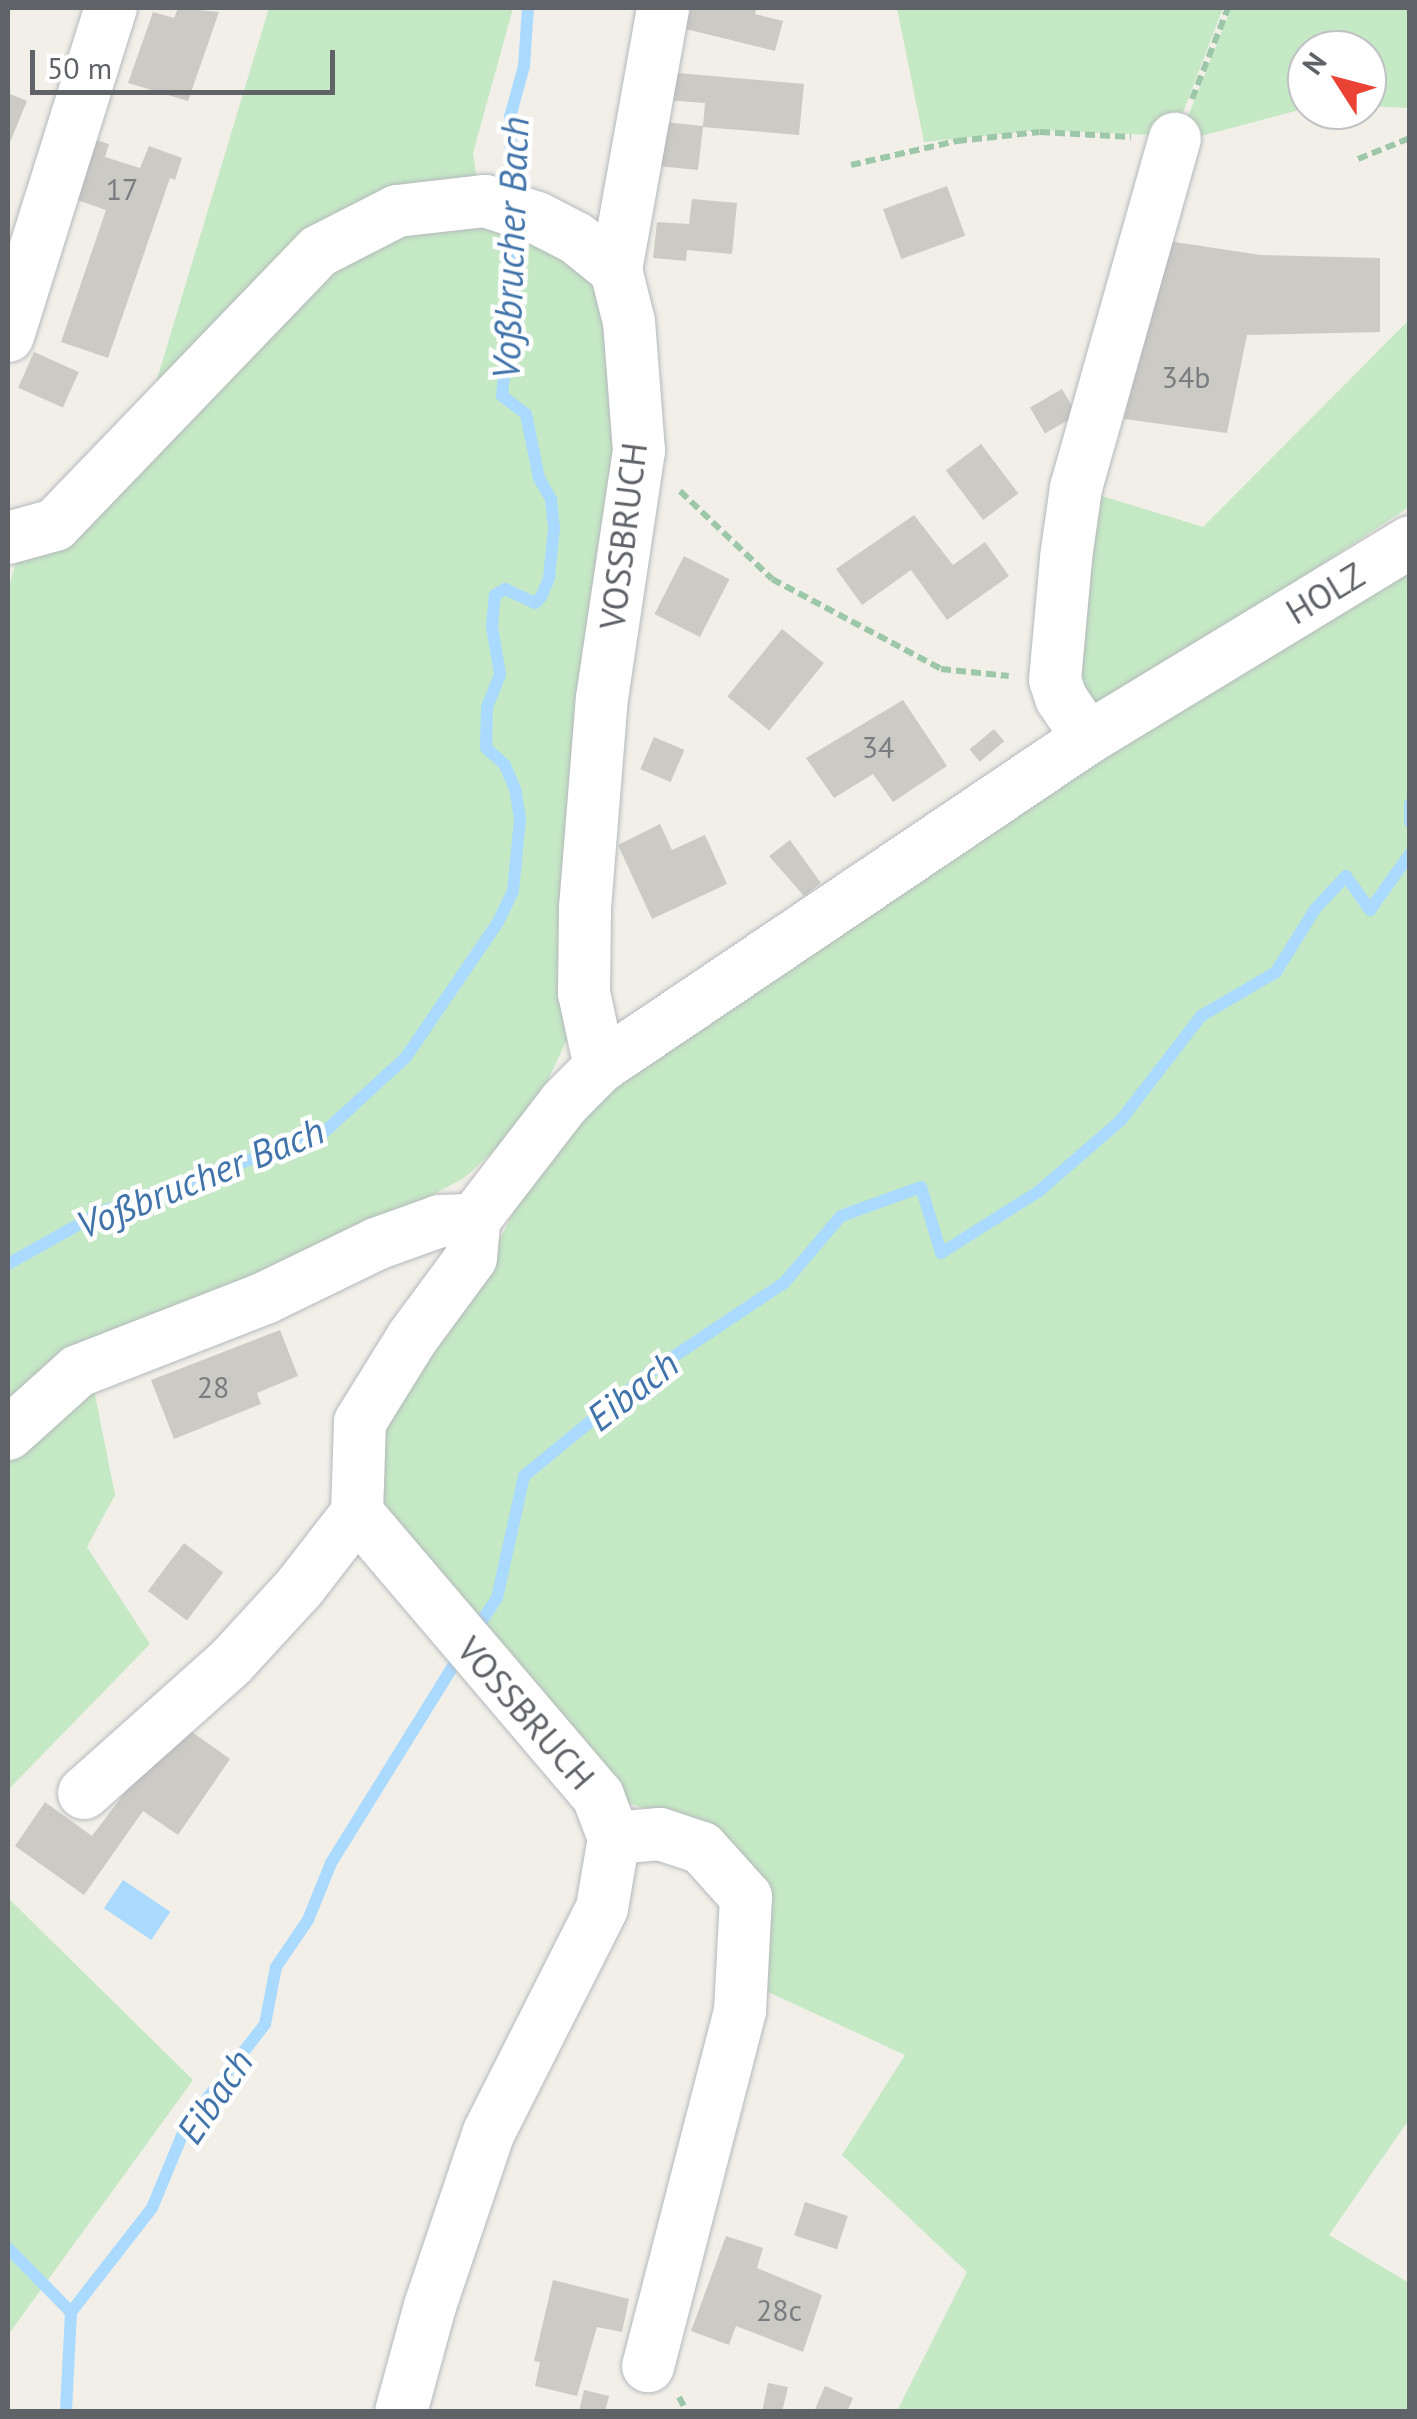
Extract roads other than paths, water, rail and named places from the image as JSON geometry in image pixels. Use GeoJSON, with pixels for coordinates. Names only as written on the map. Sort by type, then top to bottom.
{"type":"FeatureCollection","features":[{"type":"Feature","properties":{"kind":"street"},"geometry":{"type":"LineString","coordinates":[[8,336],[111,8]]}},
{"type":"Feature","properties":{"kind":"street","name":"VOSSBRUCH"},"geometry":{"type":"LineString","coordinates":[[600,1067],[584,993],[585,908],[602,698],[639,451],[629,322],[616,270],[663,8]]}},
{"type":"Feature","properties":{"kind":"street"},"geometry":{"type":"LineString","coordinates":[[84,1793],[230,1663],[299,1588],[357,1514],[360,1422],[412,1338],[471,1258],[474,1220],[552,1118],[600,1067],[1088,738],[1061,698],[1055,680],[1076,488],[1175,139]]}},
{"type":"Feature","properties":{"kind":"street"},"geometry":{"type":"LineString","coordinates":[[8,538],[54,525],[319,251],[397,211],[485,201],[537,218],[576,238],[616,270]]}},
{"type":"Feature","properties":{"kind":"street","name":"HOLZ"},"geometry":{"type":"LineString","coordinates":[[1088,738],[1410,542]]}},
{"type":"Feature","properties":{"kind":"street"},"geometry":{"type":"LineString","coordinates":[[8,1434],[78,1372],[265,1298],[376,1244],[440,1221],[474,1220]]}},
{"type":"Feature","properties":{"kind":"street","name":"VOSSBRUCH"},"geometry":{"type":"LineString","coordinates":[[357,1514],[598,1796],[614,1838]]}},
{"type":"Feature","properties":{"kind":"street"},"geometry":{"type":"LineString","coordinates":[[400,2412],[430,2306],[490,2132],[602,1908],[614,1838],[660,1834],[702,1848],[746,1896],[740,2011],[648,2366]]}},
{"type":"Feature","properties":{"kind":"water"},"geometry":{"type":"Polygon","coordinates":[[[123,1880],[170,1912],[151,1940],[104,1908],[123,1880]]]}},
{"type":"Feature","properties":{"kind":"waterway","name":"Voßbrucher Bach"},"geometry":{"type":"LineString","coordinates":[[512,198],[510,117],[524,66],[528,8]]}},
{"type":"Feature","properties":{"kind":"waterway","name":"Voßbrucher Bach"},"geometry":{"type":"LineString","coordinates":[[8,1264],[101,1212],[321,1135],[406,1057],[498,922],[513,891],[520,819],[515,789],[505,765],[486,748],[487,707],[500,674],[492,627],[495,595],[505,589],[535,603],[541,597],[549,578],[554,528],[551,499],[539,478],[526,414],[502,396],[512,301],[512,223]]}},
{"type":"Feature","properties":{"kind":"waterway","name":"Eibach"},"geometry":{"type":"LineString","coordinates":[[1410,804],[1410,822]]}},
{"type":"Feature","properties":{"kind":"waterway","name":"Eibach"},"geometry":{"type":"LineString","coordinates":[[473,1634],[497,1598],[524,1476],[652,1371],[784,1283],[841,1216],[921,1187],[941,1253],[1038,1192],[1121,1120],[1201,1016],[1276,972],[1315,909],[1346,876],[1370,910],[1410,854]]}},
{"type":"Feature","properties":{"kind":"waterway","name":"Eibach"},"geometry":{"type":"LineString","coordinates":[[71,2312],[152,2208],[186,2126],[265,2024],[276,1967],[308,1920],[331,1863],[460,1655]]}},
{"type":"Feature","properties":{"kind":"waterway","name":"Voßbrucher Bach"},"geometry":{"type":"LineString","coordinates":[[8,2248],[71,2312],[66,2412]]}}]}
